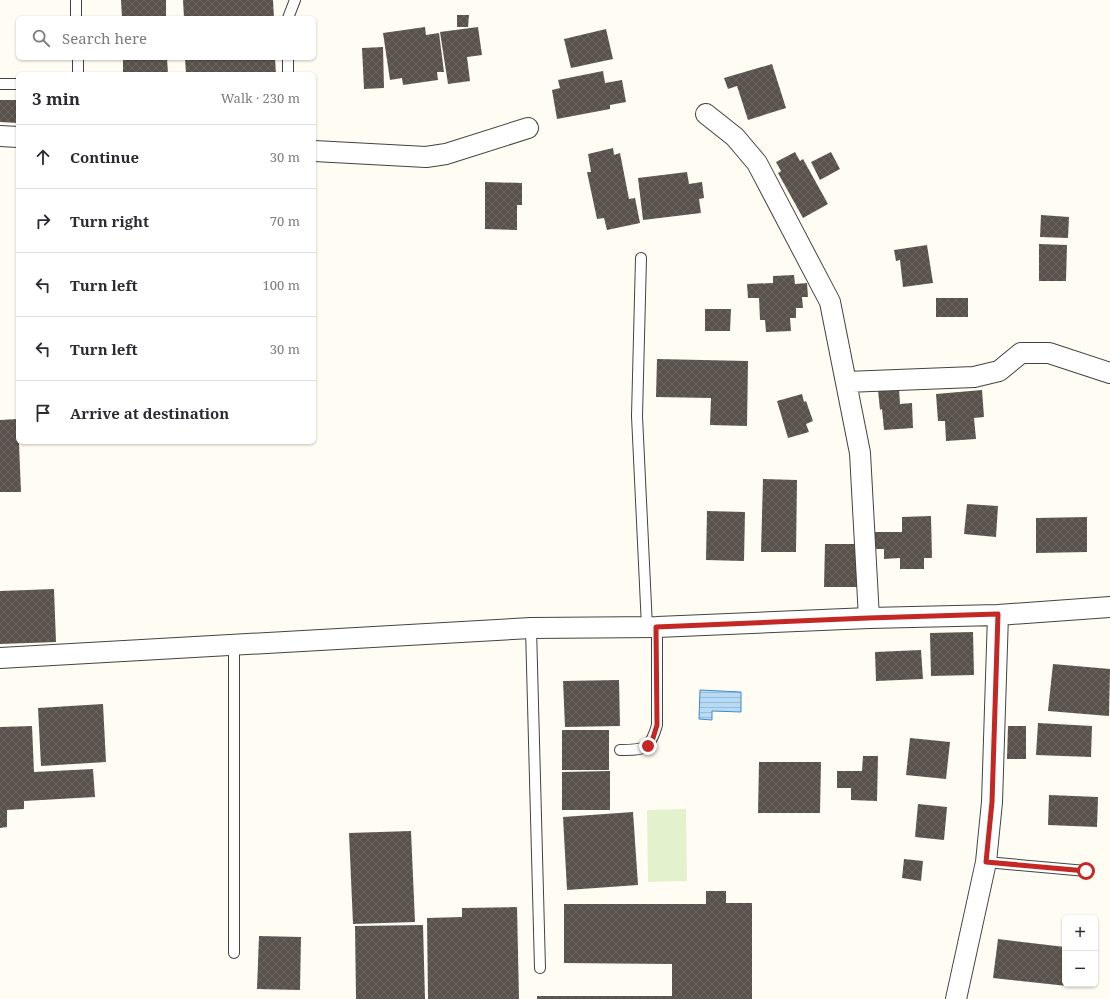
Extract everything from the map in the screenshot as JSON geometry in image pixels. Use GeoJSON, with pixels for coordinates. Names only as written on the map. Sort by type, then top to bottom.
{"type":"FeatureCollection","features":[{"type":"Feature","properties":{"kind":"street"},"geometry":{"type":"LineString","coordinates":[[706,114],[735,138],[757,164],[830,302],[860,453],[868,618]]}},
{"type":"Feature","properties":{"kind":"street"},"geometry":{"type":"LineString","coordinates":[[316,152],[426,157],[446,154],[528,128]]}},
{"type":"Feature","properties":{"kind":"street"},"geometry":{"type":"LineString","coordinates":[[0,136],[16,137]]}},
{"type":"Feature","properties":{"kind":"street"},"geometry":{"type":"LineString","coordinates":[[846,382],[974,377],[999,371],[1021,353],[1048,353],[1110,373]]}},
{"type":"Feature","properties":{"kind":"street"},"geometry":{"type":"LineString","coordinates":[[0,658],[531,628],[652,627],[998,614],[1110,607]]}},
{"type":"Feature","properties":{"kind":"street"},"geometry":{"type":"LineString","coordinates":[[956,999],[986,862],[992,802],[998,614]]}},
{"type":"Feature","properties":{"kind":"lane"},"geometry":{"type":"LineString","coordinates":[[76,0],[76,16]]}},
{"type":"Feature","properties":{"kind":"lane"},"geometry":{"type":"LineString","coordinates":[[289,16],[295,0]]}},
{"type":"Feature","properties":{"kind":"lane"},"geometry":{"type":"LineString","coordinates":[[78,60],[78,72]]}},
{"type":"Feature","properties":{"kind":"lane"},"geometry":{"type":"LineString","coordinates":[[288,60],[288,72]]}},
{"type":"Feature","properties":{"kind":"lane"},"geometry":{"type":"LineString","coordinates":[[0,84],[16,84]]}},
{"type":"Feature","properties":{"kind":"lane"},"geometry":{"type":"LineString","coordinates":[[620,750],[641,750],[648,746],[653,738],[657,725],[652,627],[637,416],[642,258]]}},
{"type":"Feature","properties":{"kind":"lane"},"geometry":{"type":"LineString","coordinates":[[531,628],[540,968]]}},
{"type":"Feature","properties":{"kind":"lane"},"geometry":{"type":"LineString","coordinates":[[234,644],[234,953]]}},
{"type":"Feature","properties":{"kind":"lane"},"geometry":{"type":"LineString","coordinates":[[986,862],[1086,871]]}},
{"type":"Feature","properties":{"kind":"green space"},"geometry":{"type":"Polygon","coordinates":[[[686,809],[687,881],[648,882],[647,810],[686,809]]]}},
{"type":"Feature","properties":{"kind":"water"},"geometry":{"type":"Polygon","coordinates":[[[700,690],[741,692],[741,712],[712,711],[712,720],[699,719],[700,690]]]}},
{"type":"Feature","properties":{"kind":"building"},"geometry":{"type":"Polygon","coordinates":[[[121,0],[166,0],[166,16],[122,16],[121,0]]]}},
{"type":"Feature","properties":{"kind":"building"},"geometry":{"type":"Polygon","coordinates":[[[183,0],[273,0],[274,16],[184,16],[183,0]]]}},
{"type":"Feature","properties":{"kind":"building"},"geometry":{"type":"Polygon","coordinates":[[[457,15],[469,15],[468,27],[457,27],[457,15]]]}},
{"type":"Feature","properties":{"kind":"building"},"geometry":{"type":"Polygon","coordinates":[[[425,27],[426,35],[439,33],[444,72],[437,72],[438,80],[403,85],[402,78],[390,80],[383,33],[425,27]]]}},
{"type":"Feature","properties":{"kind":"building"},"geometry":{"type":"Polygon","coordinates":[[[478,27],[482,55],[467,57],[470,81],[448,84],[440,32],[478,27]]]}},
{"type":"Feature","properties":{"kind":"building"},"geometry":{"type":"Polygon","coordinates":[[[606,29],[613,59],[571,68],[564,39],[606,29]]]}},
{"type":"Feature","properties":{"kind":"building"},"geometry":{"type":"Polygon","coordinates":[[[383,47],[384,88],[364,89],[362,48],[383,47]]]}},
{"type":"Feature","properties":{"kind":"building"},"geometry":{"type":"Polygon","coordinates":[[[123,60],[167,60],[168,72],[123,72],[123,60]]]}},
{"type":"Feature","properties":{"kind":"building"},"geometry":{"type":"Polygon","coordinates":[[[185,60],[275,60],[276,72],[186,72],[185,60]]]}},
{"type":"Feature","properties":{"kind":"building"},"geometry":{"type":"Polygon","coordinates":[[[772,64],[786,108],[748,120],[737,86],[728,89],[724,78],[772,64]]]}},
{"type":"Feature","properties":{"kind":"building"},"geometry":{"type":"Polygon","coordinates":[[[603,71],[605,83],[622,80],[626,102],[610,105],[610,109],[557,119],[552,90],[560,88],[558,80],[603,71]]]}},
{"type":"Feature","properties":{"kind":"building"},"geometry":{"type":"Polygon","coordinates":[[[0,100],[16,100],[16,123],[0,122],[0,100]]]}},
{"type":"Feature","properties":{"kind":"building"},"geometry":{"type":"Polygon","coordinates":[[[613,148],[614,155],[620,153],[629,199],[635,198],[640,223],[607,230],[604,218],[597,219],[587,172],[591,172],[588,154],[613,148]]]}},
{"type":"Feature","properties":{"kind":"building"},"geometry":{"type":"Polygon","coordinates":[[[795,152],[800,161],[803,159],[828,204],[803,218],[778,173],[781,171],[776,162],[795,152]]]}},
{"type":"Feature","properties":{"kind":"building"},"geometry":{"type":"Polygon","coordinates":[[[831,152],[840,169],[820,180],[811,162],[831,152]]]}},
{"type":"Feature","properties":{"kind":"building"},"geometry":{"type":"Polygon","coordinates":[[[687,172],[689,184],[702,182],[704,198],[699,199],[701,213],[643,220],[638,178],[687,172]]]}},
{"type":"Feature","properties":{"kind":"building"},"geometry":{"type":"Polygon","coordinates":[[[485,182],[522,183],[522,205],[517,205],[517,230],[485,229],[485,182]]]}},
{"type":"Feature","properties":{"kind":"building"},"geometry":{"type":"Polygon","coordinates":[[[1041,215],[1069,217],[1068,238],[1040,237],[1041,215]]]}},
{"type":"Feature","properties":{"kind":"building"},"geometry":{"type":"Polygon","coordinates":[[[1039,244],[1067,245],[1066,281],[1039,281],[1039,244]]]}},
{"type":"Feature","properties":{"kind":"building"},"geometry":{"type":"Polygon","coordinates":[[[927,245],[933,283],[903,287],[900,260],[896,261],[894,250],[927,245]]]}},
{"type":"Feature","properties":{"kind":"building"},"geometry":{"type":"Polygon","coordinates":[[[794,275],[795,284],[807,283],[808,297],[802,297],[803,308],[796,308],[796,318],[790,318],[791,331],[766,332],[765,320],[760,320],[759,298],[748,298],[747,284],[773,283],[773,276],[794,275]]]}},
{"type":"Feature","properties":{"kind":"building"},"geometry":{"type":"Polygon","coordinates":[[[936,298],[968,298],[968,317],[936,317],[936,298]]]}},
{"type":"Feature","properties":{"kind":"building"},"geometry":{"type":"Polygon","coordinates":[[[705,309],[731,309],[730,331],[705,331],[705,309]]]}},
{"type":"Feature","properties":{"kind":"building"},"geometry":{"type":"Polygon","coordinates":[[[657,359],[748,361],[747,426],[710,425],[711,398],[656,397],[657,359]]]}},
{"type":"Feature","properties":{"kind":"building"},"geometry":{"type":"Polygon","coordinates":[[[899,389],[900,404],[912,403],[913,428],[884,430],[878,390],[899,389]]]}},
{"type":"Feature","properties":{"kind":"building"},"geometry":{"type":"Polygon","coordinates":[[[982,390],[984,417],[974,418],[976,439],[946,441],[945,421],[938,421],[936,394],[982,390]]]}},
{"type":"Feature","properties":{"kind":"building"},"geometry":{"type":"Polygon","coordinates":[[[802,394],[813,421],[806,424],[809,432],[788,438],[777,401],[802,394]]]}},
{"type":"Feature","properties":{"kind":"building"},"geometry":{"type":"Polygon","coordinates":[[[16,419],[16,444],[19,444],[21,492],[0,492],[0,420],[16,419]]]}},
{"type":"Feature","properties":{"kind":"building"},"geometry":{"type":"Polygon","coordinates":[[[763,479],[797,480],[796,552],[761,552],[763,479]]]}},
{"type":"Feature","properties":{"kind":"building"},"geometry":{"type":"Polygon","coordinates":[[[967,504],[998,506],[996,537],[964,534],[967,504]]]}},
{"type":"Feature","properties":{"kind":"building"},"geometry":{"type":"Polygon","coordinates":[[[707,511],[745,512],[744,561],[706,560],[707,511]]]}},
{"type":"Feature","properties":{"kind":"building"},"geometry":{"type":"Polygon","coordinates":[[[931,516],[932,558],[924,558],[924,569],[900,569],[900,558],[884,559],[884,549],[874,549],[873,532],[902,532],[902,517],[931,516]]]}},
{"type":"Feature","properties":{"kind":"building"},"geometry":{"type":"Polygon","coordinates":[[[1087,517],[1087,552],[1036,553],[1036,518],[1087,517]]]}},
{"type":"Feature","properties":{"kind":"building"},"geometry":{"type":"Polygon","coordinates":[[[825,544],[859,544],[858,587],[824,587],[825,544]]]}},
{"type":"Feature","properties":{"kind":"building"},"geometry":{"type":"Polygon","coordinates":[[[54,589],[56,642],[0,644],[0,591],[54,589]]]}},
{"type":"Feature","properties":{"kind":"building"},"geometry":{"type":"Polygon","coordinates":[[[973,632],[974,675],[931,676],[930,633],[973,632]]]}},
{"type":"Feature","properties":{"kind":"building"},"geometry":{"type":"Polygon","coordinates":[[[921,650],[923,679],[876,681],[875,652],[921,650]]]}},
{"type":"Feature","properties":{"kind":"building"},"geometry":{"type":"Polygon","coordinates":[[[1053,664],[1110,669],[1109,716],[1048,711],[1053,664]]]}},
{"type":"Feature","properties":{"kind":"building"},"geometry":{"type":"Polygon","coordinates":[[[619,680],[620,726],[565,727],[563,681],[619,680]]]}},
{"type":"Feature","properties":{"kind":"building"},"geometry":{"type":"Polygon","coordinates":[[[103,704],[106,762],[41,766],[38,708],[103,704]]]}},
{"type":"Feature","properties":{"kind":"building"},"geometry":{"type":"Polygon","coordinates":[[[1038,723],[1092,726],[1091,757],[1036,755],[1038,723]]]}},
{"type":"Feature","properties":{"kind":"building"},"geometry":{"type":"Polygon","coordinates":[[[32,726],[34,772],[93,769],[95,797],[24,801],[24,809],[7,810],[7,827],[0,828],[0,727],[32,726]]]}},
{"type":"Feature","properties":{"kind":"building"},"geometry":{"type":"Polygon","coordinates":[[[1008,726],[1026,726],[1026,759],[1007,759],[1008,726]]]}},
{"type":"Feature","properties":{"kind":"building"},"geometry":{"type":"Polygon","coordinates":[[[562,730],[609,730],[609,770],[562,770],[562,730]]]}},
{"type":"Feature","properties":{"kind":"building"},"geometry":{"type":"Polygon","coordinates":[[[910,738],[950,742],[946,779],[906,775],[910,738]]]}},
{"type":"Feature","properties":{"kind":"building"},"geometry":{"type":"Polygon","coordinates":[[[863,756],[878,756],[877,801],[851,800],[851,788],[837,788],[837,771],[862,771],[863,756]]]}},
{"type":"Feature","properties":{"kind":"building"},"geometry":{"type":"Polygon","coordinates":[[[759,762],[821,762],[820,813],[758,813],[759,762]]]}},
{"type":"Feature","properties":{"kind":"building"},"geometry":{"type":"Polygon","coordinates":[[[610,771],[610,810],[562,810],[562,772],[610,771]]]}},
{"type":"Feature","properties":{"kind":"building"},"geometry":{"type":"Polygon","coordinates":[[[1049,795],[1098,797],[1097,827],[1048,825],[1049,795]]]}},
{"type":"Feature","properties":{"kind":"building"},"geometry":{"type":"Polygon","coordinates":[[[918,804],[947,807],[944,840],[915,837],[918,804]]]}},
{"type":"Feature","properties":{"kind":"building"},"geometry":{"type":"Polygon","coordinates":[[[633,812],[638,885],[567,890],[563,817],[633,812]]]}},
{"type":"Feature","properties":{"kind":"building"},"geometry":{"type":"Polygon","coordinates":[[[411,831],[415,922],[353,924],[349,833],[411,831]]]}},
{"type":"Feature","properties":{"kind":"building"},"geometry":{"type":"Polygon","coordinates":[[[904,859],[923,861],[921,881],[902,878],[904,859]]]}},
{"type":"Feature","properties":{"kind":"building"},"geometry":{"type":"Polygon","coordinates":[[[706,891],[726,891],[726,903],[752,903],[752,999],[537,999],[537,996],[672,996],[672,964],[564,963],[564,904],[706,904],[706,891]]]}},
{"type":"Feature","properties":{"kind":"building"},"geometry":{"type":"Polygon","coordinates":[[[517,907],[519,999],[428,999],[427,918],[462,917],[462,908],[517,907]]]}},
{"type":"Feature","properties":{"kind":"building"},"geometry":{"type":"Polygon","coordinates":[[[423,925],[425,999],[356,999],[355,926],[423,925]]]}},
{"type":"Feature","properties":{"kind":"building"},"geometry":{"type":"Polygon","coordinates":[[[259,936],[301,937],[300,990],[257,989],[259,936]]]}},
{"type":"Feature","properties":{"kind":"building"},"geometry":{"type":"Polygon","coordinates":[[[998,939],[1062,947],[1062,985],[993,978],[998,939]]]}},
{"type":"Feature","properties":{"kind":"route"},"geometry":{"type":"LineString","coordinates":[[648,746],[653,738],[657,725],[658,674],[656,627],[998,614],[992,802],[986,862],[1086,871]]}}]}
